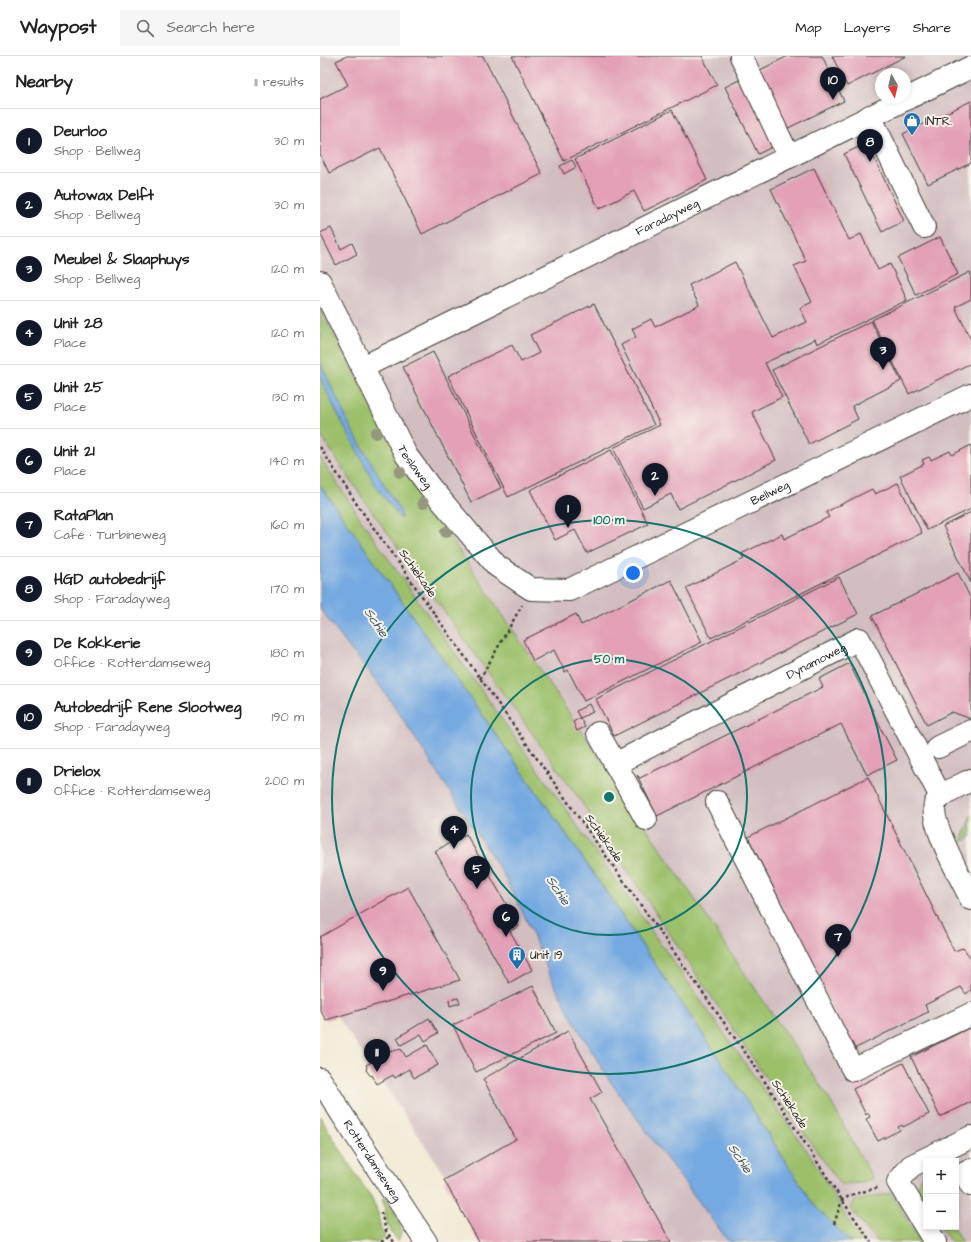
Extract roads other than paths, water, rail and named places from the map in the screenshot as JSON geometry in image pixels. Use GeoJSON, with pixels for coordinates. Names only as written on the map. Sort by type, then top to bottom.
{"type":"FeatureCollection","features":[{"type":"Feature","properties":{"kind":"street"},"geometry":{"type":"LineString","coordinates":[[741,56],[789,157]]}},
{"type":"Feature","properties":{"kind":"street","name":"Faradayweg"},"geometry":{"type":"LineString","coordinates":[[363,367],[971,67]]}},
{"type":"Feature","properties":{"kind":"street"},"geometry":{"type":"LineString","coordinates":[[870,116],[924,227]]}},
{"type":"Feature","properties":{"kind":"street","name":"Teslaweg"},"geometry":{"type":"LineString","coordinates":[[320,282],[406,455],[429,486],[497,566],[531,589],[569,590]]}},
{"type":"Feature","properties":{"kind":"street","name":"Bellweg"},"geometry":{"type":"LineString","coordinates":[[569,590],[971,395]]}},
{"type":"Feature","properties":{"kind":"street","name":"Dynamoweg"},"geometry":{"type":"LineString","coordinates":[[616,764],[859,639],[941,797]]}},
{"type":"Feature","properties":{"kind":"street"},"geometry":{"type":"LineString","coordinates":[[938,748],[971,731]]}},
{"type":"Feature","properties":{"kind":"street"},"geometry":{"type":"LineString","coordinates":[[598,733],[646,819]]}},
{"type":"Feature","properties":{"kind":"street"},"geometry":{"type":"LineString","coordinates":[[971,780],[941,797],[936,803],[934,814],[940,834],[971,898]]}},
{"type":"Feature","properties":{"kind":"street"},"geometry":{"type":"LineString","coordinates":[[717,802],[853,1070],[971,1014]]}},
{"type":"Feature","properties":{"kind":"street","name":"Rotterdamseweg"},"geometry":{"type":"LineString","coordinates":[[320,1079],[425,1242]]}},
{"type":"Feature","properties":{"kind":"street"},"geometry":{"type":"LineString","coordinates":[[935,1242],[898,1182],[911,1166],[971,1137]]}},
{"type":"Feature","properties":{"kind":"street"},"geometry":{"type":"LineString","coordinates":[[971,1170],[965,1173],[971,1185]]}},
{"type":"Feature","properties":{"kind":"water"},"geometry":{"type":"Polygon","coordinates":[[[320,362],[352,430],[401,513],[401,519],[377,488],[334,407],[320,377],[320,362]]]}},
{"type":"Feature","properties":{"kind":"water","name":"Schie"},"geometry":{"type":"Polygon","coordinates":[[[320,485],[574,845],[719,1058],[813,1204],[851,1242],[729,1242],[610,1081],[576,1025],[551,978],[528,923],[502,872],[395,707],[369,671],[320,609],[320,485]]]}},
{"type":"Feature","properties":{"kind":"place","name":"Autobedrijf Rene Slootweg"},"geometry":{"type":"Point","coordinates":[833,100]}},
{"type":"Feature","properties":{"kind":"place","name":"INTR."},"geometry":{"type":"Point","coordinates":[912,136]}},
{"type":"Feature","properties":{"kind":"place","name":"HGD autobedrijf"},"geometry":{"type":"Point","coordinates":[870,162]}},
{"type":"Feature","properties":{"kind":"place","name":"Meubel & Slaaphuys"},"geometry":{"type":"Point","coordinates":[883,370]}},
{"type":"Feature","properties":{"kind":"place","name":"Autowax Delft"},"geometry":{"type":"Point","coordinates":[655,496]}},
{"type":"Feature","properties":{"kind":"place","name":"Deurloo"},"geometry":{"type":"Point","coordinates":[568,528]}},
{"type":"Feature","properties":{"kind":"place","name":"Unit 28"},"geometry":{"type":"Point","coordinates":[454,849]}},
{"type":"Feature","properties":{"kind":"place","name":"Unit 25"},"geometry":{"type":"Point","coordinates":[477,889]}},
{"type":"Feature","properties":{"kind":"place","name":"Unit 21"},"geometry":{"type":"Point","coordinates":[506,937]}},
{"type":"Feature","properties":{"kind":"place","name":"RataPlan"},"geometry":{"type":"Point","coordinates":[838,957]}},
{"type":"Feature","properties":{"kind":"place","name":"Unit 19"},"geometry":{"type":"Point","coordinates":[517,970]}},
{"type":"Feature","properties":{"kind":"place","name":"De Kokkerie"},"geometry":{"type":"Point","coordinates":[383,991]}},
{"type":"Feature","properties":{"kind":"place","name":"Drielox"},"geometry":{"type":"Point","coordinates":[377,1072]}}]}
